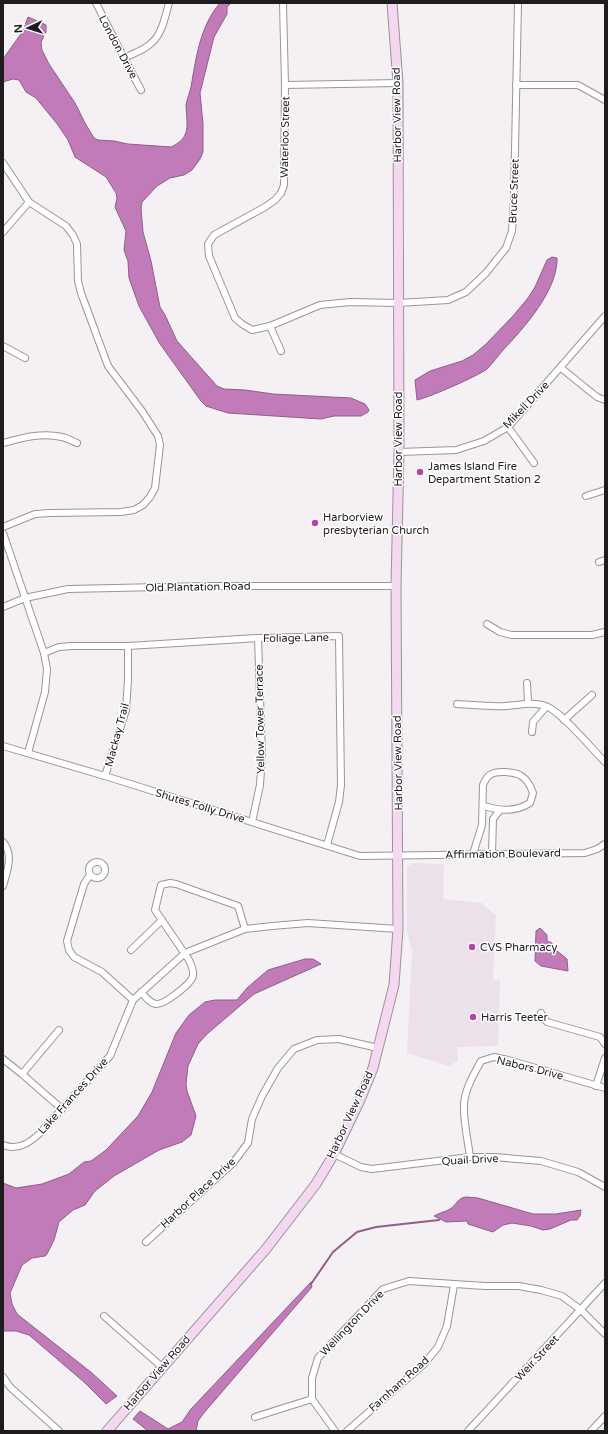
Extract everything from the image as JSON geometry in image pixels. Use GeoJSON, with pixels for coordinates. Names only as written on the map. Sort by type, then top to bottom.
{"type":"FeatureCollection","features":[{"type":"Feature","properties":{"kind":"main road","name":"Harbor View Road"},"geometry":{"type":"LineString","coordinates":[[107,1431],[266,1249],[316,1184],[334,1154],[365,1089],[378,1048],[394,985],[398,929],[396,586],[399,452],[398,83],[392,3]]}},
{"type":"Feature","properties":{"kind":"street","name":"London Drive"},"geometry":{"type":"LineString","coordinates":[[96,3],[141,90]]}},
{"type":"Feature","properties":{"kind":"street"},"geometry":{"type":"LineString","coordinates":[[124,58],[150,45],[157,38],[169,3]]}},
{"type":"Feature","properties":{"kind":"street","name":"Waterloo Street"},"geometry":{"type":"LineString","coordinates":[[283,3],[285,85],[284,185],[281,193],[265,207],[214,235],[208,244],[209,256],[235,318],[252,330],[270,326],[320,305],[350,302],[398,303]]}},
{"type":"Feature","properties":{"kind":"street","name":"Bruce Street"},"geometry":{"type":"LineString","coordinates":[[398,303],[448,300],[466,292],[486,273],[506,248],[512,231],[514,199],[518,3]]}},
{"type":"Feature","properties":{"kind":"street"},"geometry":{"type":"LineString","coordinates":[[285,85],[398,83]]}},
{"type":"Feature","properties":{"kind":"street"},"geometry":{"type":"LineString","coordinates":[[516,85],[578,85],[605,100]]}},
{"type":"Feature","properties":{"kind":"street"},"geometry":{"type":"LineString","coordinates":[[3,163],[29,202],[66,226],[73,235],[77,244],[78,281],[81,293],[108,366],[142,411],[158,436],[160,445],[155,488],[143,505],[134,510],[121,512],[36,514],[3,527]]}},
{"type":"Feature","properties":{"kind":"street"},"geometry":{"type":"LineString","coordinates":[[3,232],[29,202]]}},
{"type":"Feature","properties":{"kind":"street","name":"Mikell Drive"},"geometry":{"type":"LineString","coordinates":[[399,452],[456,450],[484,441],[508,427],[605,316]]}},
{"type":"Feature","properties":{"kind":"street"},"geometry":{"type":"LineString","coordinates":[[270,326],[281,351]]}},
{"type":"Feature","properties":{"kind":"street"},"geometry":{"type":"LineString","coordinates":[[3,346],[25,358]]}},
{"type":"Feature","properties":{"kind":"street"},"geometry":{"type":"LineString","coordinates":[[561,368],[597,397],[605,400]]}},
{"type":"Feature","properties":{"kind":"street"},"geometry":{"type":"LineString","coordinates":[[508,427],[534,463]]}},
{"type":"Feature","properties":{"kind":"street"},"geometry":{"type":"LineString","coordinates":[[3,443],[27,436],[62,437],[77,443]]}},
{"type":"Feature","properties":{"kind":"street"},"geometry":{"type":"LineString","coordinates":[[586,496],[605,490]]}},
{"type":"Feature","properties":{"kind":"street"},"geometry":{"type":"LineString","coordinates":[[3,534],[44,653],[47,669],[45,692],[28,753]]}},
{"type":"Feature","properties":{"kind":"street","name":"Old Plantation Road"},"geometry":{"type":"LineString","coordinates":[[3,607],[24,598],[68,589],[207,586],[396,586]]}},
{"type":"Feature","properties":{"kind":"street"},"geometry":{"type":"LineString","coordinates":[[487,624],[500,632],[511,635],[592,635],[605,632]]}},
{"type":"Feature","properties":{"kind":"street","name":"Foliage Lane"},"geometry":{"type":"LineString","coordinates":[[44,653],[66,646],[128,646],[258,638],[339,636],[341,785],[339,802],[327,845]]}},
{"type":"Feature","properties":{"kind":"street","name":"Yellow Tower Terrace"},"geometry":{"type":"LineString","coordinates":[[252,822],[260,785],[262,756],[258,638]]}},
{"type":"Feature","properties":{"kind":"street","name":"Mackay Trail"},"geometry":{"type":"LineString","coordinates":[[105,776],[126,710],[128,646]]}},
{"type":"Feature","properties":{"kind":"street"},"geometry":{"type":"LineString","coordinates":[[527,683],[528,704]]}},
{"type":"Feature","properties":{"kind":"street"},"geometry":{"type":"LineString","coordinates":[[564,720],[592,695]]}},
{"type":"Feature","properties":{"kind":"street"},"geometry":{"type":"LineString","coordinates":[[457,704],[506,706],[540,704],[550,708],[564,720],[605,762]]}},
{"type":"Feature","properties":{"kind":"street"},"geometry":{"type":"LineString","coordinates":[[532,732],[533,722],[546,707]]}},
{"type":"Feature","properties":{"kind":"street","name":"Shutes Folly Drive"},"geometry":{"type":"LineString","coordinates":[[3,746],[105,776],[360,856],[398,855]]}},
{"type":"Feature","properties":{"kind":"street"},"geometry":{"type":"LineString","coordinates":[[473,854],[482,825],[484,806],[483,785],[485,779],[490,775],[505,772],[521,776],[530,785],[533,793],[530,803],[515,810],[500,810],[484,806]]}},
{"type":"Feature","properties":{"kind":"street"},"geometry":{"type":"LineString","coordinates":[[492,854],[493,819],[500,810]]}},
{"type":"Feature","properties":{"kind":"street"},"geometry":{"type":"LineString","coordinates":[[3,842],[6,846],[9,857],[3,886]]}},
{"type":"Feature","properties":{"kind":"street","name":"Affirmation Boulevard"},"geometry":{"type":"LineString","coordinates":[[398,855],[586,853],[605,844]]}},
{"type":"Feature","properties":{"kind":"street"},"geometry":{"type":"LineString","coordinates":[[90,875],[84,884],[67,941],[68,950],[74,957],[102,972],[133,1000]]}},
{"type":"Feature","properties":{"kind":"street"},"geometry":{"type":"LineString","coordinates":[[141,992],[150,1002],[158,1004],[166,1001],[187,985],[193,977],[192,968],[185,954],[155,910],[161,885],[170,883],[176,884],[238,906],[245,929]]}},
{"type":"Feature","properties":{"kind":"street"},"geometry":{"type":"LineString","coordinates":[[132,950],[162,920]]}},
{"type":"Feature","properties":{"kind":"street","name":"Lake Frances Drive"},"geometry":{"type":"LineString","coordinates":[[3,1145],[9,1148],[21,1146],[31,1142],[110,1056],[133,1000],[185,954],[245,929],[308,923],[398,929]]}},
{"type":"Feature","properties":{"kind":"street"},"geometry":{"type":"LineString","coordinates":[[541,1013],[547,1022],[600,1037],[605,1044]]}},
{"type":"Feature","properties":{"kind":"street"},"geometry":{"type":"LineString","coordinates":[[22,1074],[58,1030]]}},
{"type":"Feature","properties":{"kind":"street","name":"Harbor Place Drive"},"geometry":{"type":"LineString","coordinates":[[146,1242],[233,1163],[248,1143],[252,1119],[262,1096],[278,1068],[294,1049],[317,1040],[339,1039],[378,1048]]}},
{"type":"Feature","properties":{"kind":"street","name":"Nabors Drive"},"geometry":{"type":"LineString","coordinates":[[470,1157],[464,1104],[468,1087],[481,1061],[494,1057],[508,1060],[605,1088]]}},
{"type":"Feature","properties":{"kind":"street"},"geometry":{"type":"LineString","coordinates":[[596,1086],[605,1058]]}},
{"type":"Feature","properties":{"kind":"street"},"geometry":{"type":"LineString","coordinates":[[3,1059],[62,1109]]}},
{"type":"Feature","properties":{"kind":"street","name":"Quail Drive"},"geometry":{"type":"LineString","coordinates":[[334,1154],[361,1167],[372,1169],[470,1157],[541,1161],[578,1172],[605,1187]]}},
{"type":"Feature","properties":{"kind":"street","name":"Wellington Drive"},"geometry":{"type":"LineString","coordinates":[[312,1400],[312,1378],[318,1358],[383,1289],[409,1281],[454,1285],[518,1286],[541,1290],[562,1296],[581,1310],[605,1334]]}},
{"type":"Feature","properties":{"kind":"street","name":"Weir Street"},"geometry":{"type":"LineString","coordinates":[[473,1430],[605,1283]]}},
{"type":"Feature","properties":{"kind":"street","name":"Farnham Road"},"geometry":{"type":"LineString","coordinates":[[346,1431],[424,1364],[438,1347],[447,1326],[454,1285]]}},
{"type":"Feature","properties":{"kind":"street"},"geometry":{"type":"LineString","coordinates":[[104,1316],[162,1367]]}},
{"type":"Feature","properties":{"kind":"street"},"geometry":{"type":"LineString","coordinates":[[3,1377],[10,1387],[58,1431]]}},
{"type":"Feature","properties":{"kind":"street"},"geometry":{"type":"LineString","coordinates":[[256,1417],[312,1400],[335,1431]]}},
{"type":"Feature","properties":{"kind":"street"},"geometry":{"type":"LineString","coordinates":[[591,1431],[605,1416]]}},
{"type":"Feature","properties":{"kind":"shaded area"},"geometry":{"type":"Polygon","coordinates":[[[220,3],[231,3],[227,7],[227,14],[214,37],[200,93],[203,124],[203,152],[192,170],[184,175],[170,178],[157,186],[142,202],[143,232],[151,261],[160,307],[177,341],[217,386],[224,389],[273,394],[351,398],[365,404],[369,410],[361,416],[334,416],[321,419],[228,413],[206,406],[160,344],[139,306],[129,278],[128,261],[124,250],[126,231],[115,207],[117,198],[116,193],[106,177],[75,157],[68,140],[58,125],[36,98],[26,92],[19,80],[13,79],[3,82],[3,59],[23,31],[28,17],[46,25],[46,32],[41,42],[42,50],[49,64],[75,103],[94,138],[98,140],[128,144],[171,147],[179,142],[185,135],[187,124],[186,105],[200,43],[203,32],[213,12],[220,3]]]}},
{"type":"Feature","properties":{"kind":"shaded area"},"geometry":{"type":"Polygon","coordinates":[[[552,257],[557,258],[556,270],[546,295],[530,320],[489,367],[464,381],[417,400],[415,380],[430,371],[462,361],[473,355],[485,345],[528,298],[535,287],[547,260],[552,257]]]}},
{"type":"Feature","properties":{"kind":"shaded area"},"geometry":{"type":"Polygon","coordinates":[[[412,863],[444,864],[443,899],[482,903],[496,916],[493,980],[499,979],[500,982],[498,1046],[457,1047],[458,1061],[449,1066],[407,1053],[412,951],[407,932],[407,867],[412,863]]]}},
{"type":"Feature","properties":{"kind":"shaded area"},"geometry":{"type":"Polygon","coordinates":[[[540,928],[547,935],[547,941],[552,943],[556,950],[567,959],[568,971],[541,966],[535,961],[536,931],[540,928]]]}},
{"type":"Feature","properties":{"kind":"shaded area"},"geometry":{"type":"Polygon","coordinates":[[[305,959],[313,959],[321,964],[254,994],[207,1034],[198,1044],[188,1066],[186,1084],[196,1116],[191,1135],[182,1142],[159,1150],[114,1176],[95,1191],[85,1205],[73,1210],[59,1222],[54,1240],[45,1256],[32,1258],[22,1265],[10,1293],[12,1304],[17,1314],[92,1373],[117,1396],[106,1404],[84,1382],[29,1335],[16,1331],[3,1331],[3,1183],[16,1188],[42,1184],[69,1174],[84,1162],[91,1161],[106,1150],[138,1116],[152,1092],[176,1033],[189,1015],[205,1002],[215,1000],[237,1000],[247,988],[268,970],[305,959]]]}},
{"type":"Feature","properties":{"kind":"shaded area"},"geometry":{"type":"Polygon","coordinates":[[[466,1197],[478,1198],[533,1214],[556,1214],[581,1210],[580,1216],[577,1220],[571,1220],[550,1229],[543,1230],[531,1226],[512,1223],[503,1225],[493,1232],[468,1224],[467,1221],[446,1222],[434,1216],[450,1209],[459,1200],[466,1197]]]}},
{"type":"Feature","properties":{"kind":"shaded area"},"geometry":{"type":"Polygon","coordinates":[[[311,1282],[312,1287],[203,1414],[198,1421],[196,1431],[148,1431],[133,1419],[140,1411],[168,1429],[182,1422],[191,1409],[311,1282]]]}},
{"type":"Feature","properties":{"kind":"waterway"},"geometry":{"type":"LineString","coordinates":[[311,1284],[333,1252],[357,1232],[376,1227],[439,1220]]}},
{"type":"Feature","properties":{"kind":"place","name":"James Island Fire Department Station 2"},"geometry":{"type":"Point","coordinates":[420,472]}},
{"type":"Feature","properties":{"kind":"place","name":"Harborview presbyterian Church"},"geometry":{"type":"Point","coordinates":[315,523]}},
{"type":"Feature","properties":{"kind":"place","name":"CVS Pharmacy"},"geometry":{"type":"Point","coordinates":[472,947]}},
{"type":"Feature","properties":{"kind":"place","name":"Harris Teeter"},"geometry":{"type":"Point","coordinates":[473,1017]}}]}
